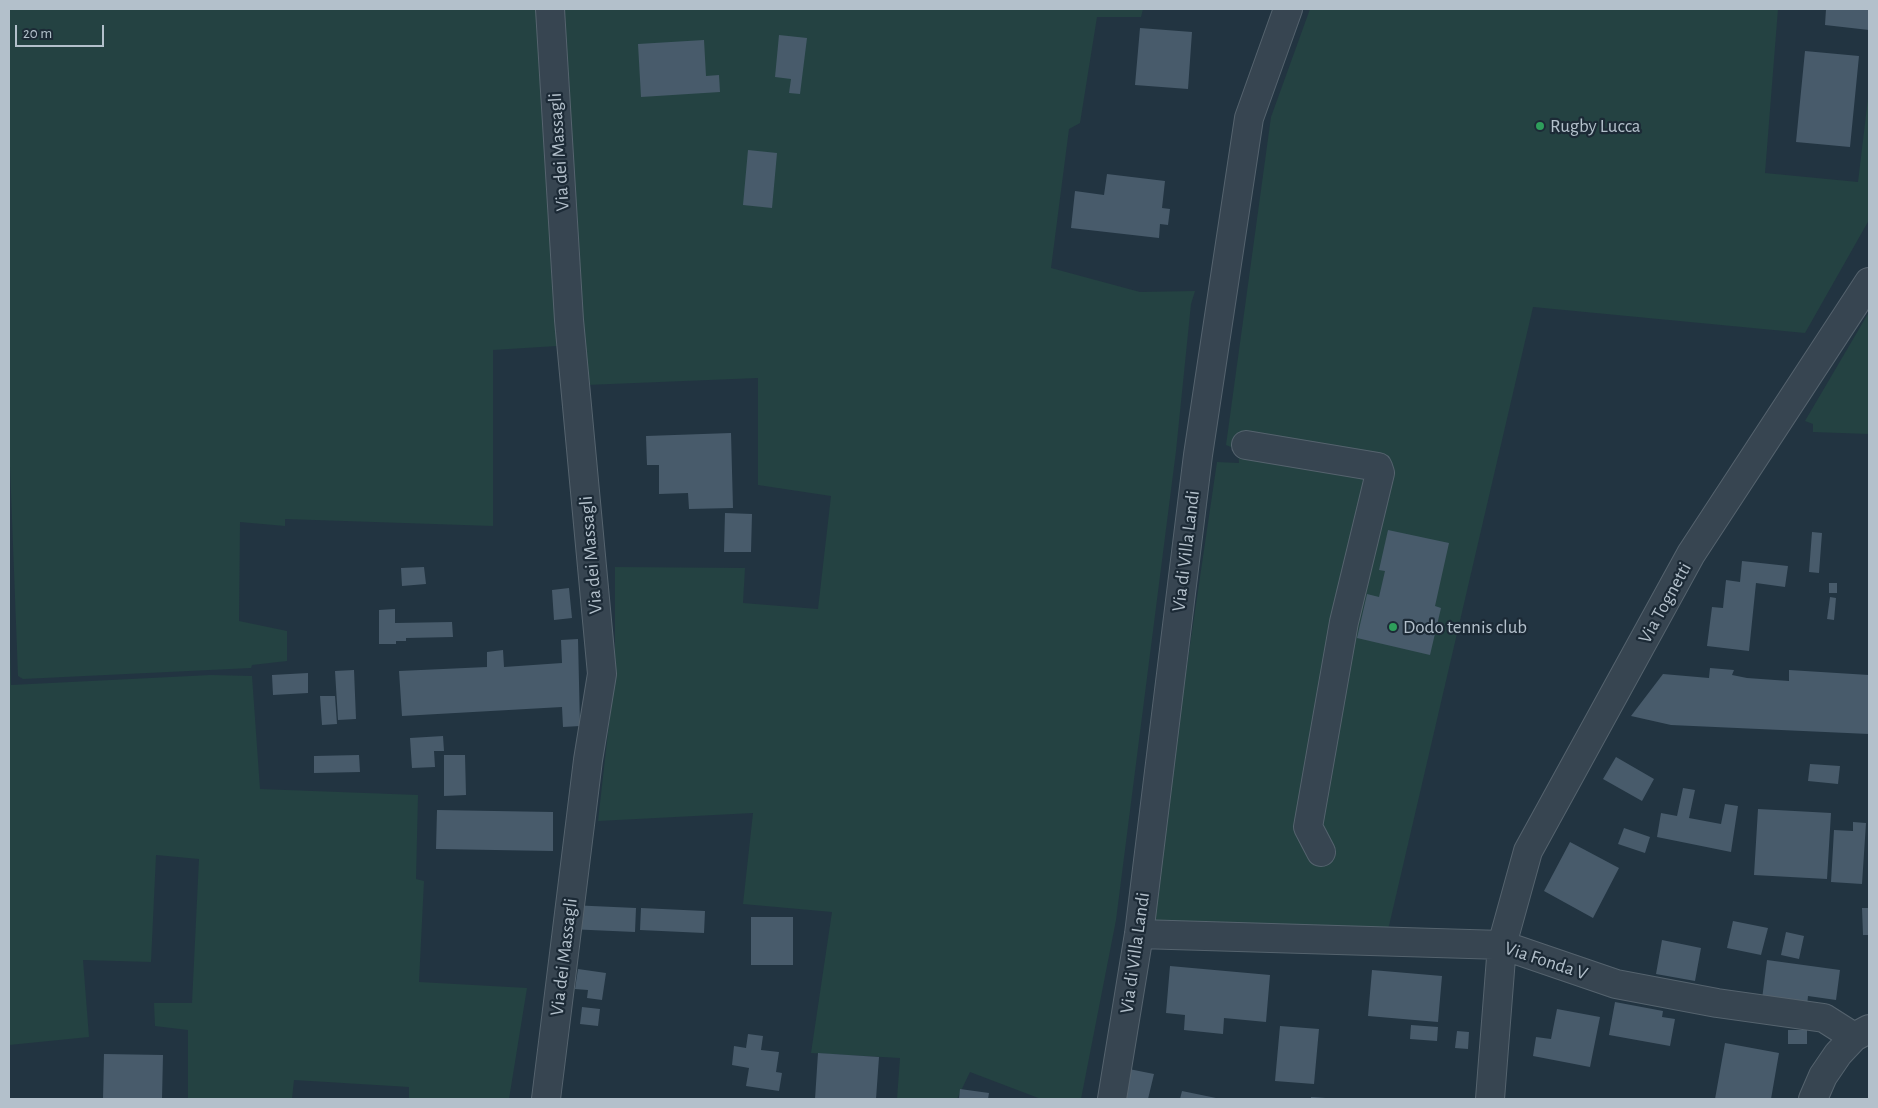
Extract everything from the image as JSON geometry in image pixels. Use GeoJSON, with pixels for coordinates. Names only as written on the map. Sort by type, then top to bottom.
{"type":"FeatureCollection","features":[{"type":"Feature","properties":{"kind":"street","name":"Via dei Massagli"},"geometry":{"type":"LineString","coordinates":[[546,1099],[588,760],[602,674],[570,320],[550,9]]}},
{"type":"Feature","properties":{"kind":"street","name":"Via di Villa Landi"},"geometry":{"type":"LineString","coordinates":[[1112,1099],[1139,934],[1198,455],[1248,118],[1288,9]]}},
{"type":"Feature","properties":{"kind":"street","name":"Via Tognetti"},"geometry":{"type":"LineString","coordinates":[[1490,1099],[1502,945],[1528,851],[1691,554],[1869,282]]}},
{"type":"Feature","properties":{"kind":"street"},"geometry":{"type":"LineString","coordinates":[[1246,445],[1378,467],[1380,473],[1344,622],[1308,827],[1321,852]]}},
{"type":"Feature","properties":{"kind":"street","name":"Via Fonda V"},"geometry":{"type":"LineString","coordinates":[[1139,934],[1502,945],[1616,984],[1717,1003],[1824,1018],[1862,1033]]}},
{"type":"Feature","properties":{"kind":"street"},"geometry":{"type":"LineString","coordinates":[[1813,1099],[1838,1054],[1862,1033]]}},
{"type":"Feature","properties":{"kind":"green space"},"geometry":{"type":"Polygon","coordinates":[[[9,9],[539,9],[557,346],[493,350],[493,526],[285,519],[285,526],[240,522],[239,621],[287,631],[287,661],[252,665],[251,668],[23,679],[18,676],[9,440],[9,9]]]}},
{"type":"Feature","properties":{"kind":"green space"},"geometry":{"type":"Polygon","coordinates":[[[561,9],[1143,9],[1141,17],[1097,17],[1080,123],[1069,129],[1051,268],[1140,292],[1195,291],[1191,304],[1176,451],[1116,920],[1081,1099],[1041,1099],[970,1072],[957,1099],[897,1099],[900,1058],[811,1053],[832,912],[743,904],[753,813],[598,821],[615,670],[615,567],[745,568],[743,603],[818,609],[831,496],[758,485],[758,378],[586,385],[561,9]]]}},
{"type":"Feature","properties":{"kind":"green space"},"geometry":{"type":"Polygon","coordinates":[[[1310,9],[1778,9],[1765,173],[1858,182],[1869,90],[1869,220],[1805,333],[1533,307],[1388,930],[1154,922],[1151,909],[1217,462],[1239,463],[1238,450],[1226,445],[1271,117],[1310,9]]]}},
{"type":"Feature","properties":{"kind":"green space"},"geometry":{"type":"Polygon","coordinates":[[[1869,312],[1869,434],[1813,432],[1813,424],[1805,421],[1869,312]]]}},
{"type":"Feature","properties":{"kind":"green space"},"geometry":{"type":"Polygon","coordinates":[[[9,613],[11,685],[211,675],[252,676],[260,789],[418,795],[416,879],[424,881],[419,982],[527,988],[509,1099],[409,1099],[409,1087],[294,1080],[292,1099],[188,1099],[188,1030],[155,1026],[154,1003],[192,1003],[199,859],[156,855],[151,962],[83,960],[89,1037],[9,1045],[9,613]]]}},
{"type":"Feature","properties":{"kind":"building"},"geometry":{"type":"Polygon","coordinates":[[[1826,9],[1869,9],[1869,30],[1825,25],[1826,9]]]}},
{"type":"Feature","properties":{"kind":"building"},"geometry":{"type":"Polygon","coordinates":[[[1140,28],[1192,32],[1188,89],[1135,85],[1140,28]]]}},
{"type":"Feature","properties":{"kind":"building"},"geometry":{"type":"Polygon","coordinates":[[[779,35],[807,38],[800,94],[789,93],[791,79],[775,77],[779,35]]]}},
{"type":"Feature","properties":{"kind":"building"},"geometry":{"type":"Polygon","coordinates":[[[704,40],[706,76],[719,75],[720,92],[641,97],[638,44],[704,40]]]}},
{"type":"Feature","properties":{"kind":"building"},"geometry":{"type":"Polygon","coordinates":[[[1805,51],[1859,56],[1850,147],[1796,142],[1805,51]]]}},
{"type":"Feature","properties":{"kind":"building"},"geometry":{"type":"Polygon","coordinates":[[[748,150],[777,153],[772,208],[743,205],[748,150]]]}},
{"type":"Feature","properties":{"kind":"building"},"geometry":{"type":"Polygon","coordinates":[[[1107,174],[1165,181],[1162,208],[1170,209],[1168,225],[1160,224],[1159,238],[1071,228],[1075,191],[1104,195],[1107,174]]]}},
{"type":"Feature","properties":{"kind":"building"},"geometry":{"type":"Polygon","coordinates":[[[731,433],[733,508],[689,509],[688,493],[659,494],[659,465],[647,465],[646,436],[731,433]]]}},
{"type":"Feature","properties":{"kind":"building"},"geometry":{"type":"Polygon","coordinates":[[[725,513],[752,514],[751,552],[724,552],[725,513]]]}},
{"type":"Feature","properties":{"kind":"building"},"geometry":{"type":"Polygon","coordinates":[[[1388,530],[1449,543],[1435,606],[1441,608],[1430,655],[1357,638],[1367,594],[1379,597],[1385,571],[1379,570],[1388,530]]]}},
{"type":"Feature","properties":{"kind":"building"},"geometry":{"type":"Polygon","coordinates":[[[1812,532],[1822,533],[1819,573],[1809,572],[1812,532]]]}},
{"type":"Feature","properties":{"kind":"building"},"geometry":{"type":"Polygon","coordinates":[[[1742,561],[1788,566],[1785,587],[1756,583],[1749,651],[1707,646],[1712,607],[1723,608],[1726,580],[1740,582],[1742,561]]]}},
{"type":"Feature","properties":{"kind":"building"},"geometry":{"type":"Polygon","coordinates":[[[424,567],[426,584],[402,586],[401,568],[424,567]]]}},
{"type":"Feature","properties":{"kind":"building"},"geometry":{"type":"Polygon","coordinates":[[[1829,583],[1837,583],[1837,593],[1829,593],[1829,583]]]}},
{"type":"Feature","properties":{"kind":"building"},"geometry":{"type":"Polygon","coordinates":[[[569,588],[572,618],[554,620],[552,590],[569,588]]]}},
{"type":"Feature","properties":{"kind":"building"},"geometry":{"type":"Polygon","coordinates":[[[1830,597],[1836,598],[1834,620],[1827,619],[1830,597]]]}},
{"type":"Feature","properties":{"kind":"building"},"geometry":{"type":"Polygon","coordinates":[[[395,609],[395,623],[452,622],[453,637],[406,638],[406,641],[396,641],[396,644],[379,644],[379,610],[395,609]]]}},
{"type":"Feature","properties":{"kind":"building"},"geometry":{"type":"Polygon","coordinates":[[[578,639],[580,726],[563,727],[562,707],[402,716],[399,671],[487,667],[487,652],[503,650],[504,667],[562,663],[561,640],[578,639]]]}},
{"type":"Feature","properties":{"kind":"building"},"geometry":{"type":"Polygon","coordinates":[[[1710,668],[1734,670],[1732,675],[1747,678],[1789,681],[1789,670],[1869,675],[1869,734],[1671,725],[1631,716],[1663,674],[1709,678],[1710,668]]]}},
{"type":"Feature","properties":{"kind":"building"},"geometry":{"type":"Polygon","coordinates":[[[354,670],[356,719],[338,720],[335,671],[354,670]]]}},
{"type":"Feature","properties":{"kind":"building"},"geometry":{"type":"Polygon","coordinates":[[[308,673],[308,693],[273,695],[272,675],[308,673]]]}},
{"type":"Feature","properties":{"kind":"building"},"geometry":{"type":"Polygon","coordinates":[[[320,696],[335,696],[337,724],[322,725],[320,696]]]}},
{"type":"Feature","properties":{"kind":"building"},"geometry":{"type":"Polygon","coordinates":[[[443,736],[444,751],[434,751],[435,767],[412,768],[410,738],[443,736]]]}},
{"type":"Feature","properties":{"kind":"building"},"geometry":{"type":"Polygon","coordinates":[[[359,755],[360,772],[314,773],[314,756],[359,755]]]}},
{"type":"Feature","properties":{"kind":"building"},"geometry":{"type":"Polygon","coordinates":[[[444,755],[465,755],[466,795],[444,796],[444,755]]]}},
{"type":"Feature","properties":{"kind":"building"},"geometry":{"type":"Polygon","coordinates":[[[1616,757],[1654,779],[1642,801],[1603,779],[1616,757]]]}},
{"type":"Feature","properties":{"kind":"building"},"geometry":{"type":"Polygon","coordinates":[[[1810,764],[1840,766],[1838,784],[1808,781],[1810,764]]]}},
{"type":"Feature","properties":{"kind":"building"},"geometry":{"type":"Polygon","coordinates":[[[1683,788],[1695,790],[1689,818],[1721,824],[1725,804],[1738,806],[1731,852],[1657,837],[1661,813],[1677,816],[1683,788]]]}},
{"type":"Feature","properties":{"kind":"building"},"geometry":{"type":"Polygon","coordinates":[[[1758,809],[1831,813],[1827,879],[1754,875],[1758,809]]]}},
{"type":"Feature","properties":{"kind":"building"},"geometry":{"type":"Polygon","coordinates":[[[437,810],[553,812],[553,851],[436,849],[437,810]]]}},
{"type":"Feature","properties":{"kind":"building"},"geometry":{"type":"Polygon","coordinates":[[[1853,822],[1866,823],[1862,884],[1831,882],[1834,830],[1853,831],[1853,822]]]}},
{"type":"Feature","properties":{"kind":"building"},"geometry":{"type":"Polygon","coordinates":[[[1624,828],[1650,837],[1645,853],[1618,844],[1624,828]]]}},
{"type":"Feature","properties":{"kind":"building"},"geometry":{"type":"Polygon","coordinates":[[[1570,842],[1619,868],[1593,918],[1544,891],[1570,842]]]}},
{"type":"Feature","properties":{"kind":"building"},"geometry":{"type":"Polygon","coordinates":[[[570,905],[636,908],[635,932],[568,929],[570,905]]]}},
{"type":"Feature","properties":{"kind":"building"},"geometry":{"type":"Polygon","coordinates":[[[641,908],[705,911],[704,933],[640,930],[641,908]]]}},
{"type":"Feature","properties":{"kind":"building"},"geometry":{"type":"Polygon","coordinates":[[[1862,908],[1869,908],[1869,935],[1863,935],[1862,908]]]}},
{"type":"Feature","properties":{"kind":"building"},"geometry":{"type":"Polygon","coordinates":[[[751,917],[793,917],[793,965],[751,965],[751,917]]]}},
{"type":"Feature","properties":{"kind":"building"},"geometry":{"type":"Polygon","coordinates":[[[1733,921],[1768,928],[1761,955],[1727,948],[1733,921]]]}},
{"type":"Feature","properties":{"kind":"building"},"geometry":{"type":"Polygon","coordinates":[[[1786,932],[1804,936],[1799,959],[1781,955],[1786,932]]]}},
{"type":"Feature","properties":{"kind":"building"},"geometry":{"type":"Polygon","coordinates":[[[1662,940],[1701,948],[1695,981],[1656,974],[1662,940]]]}},
{"type":"Feature","properties":{"kind":"building"},"geometry":{"type":"Polygon","coordinates":[[[1767,960],[1840,970],[1836,1000],[1808,996],[1807,1006],[1762,999],[1767,960]]]}},
{"type":"Feature","properties":{"kind":"building"},"geometry":{"type":"Polygon","coordinates":[[[1170,966],[1270,975],[1266,1022],[1224,1018],[1223,1034],[1184,1030],[1185,1015],[1166,1013],[1170,966]]]}},
{"type":"Feature","properties":{"kind":"building"},"geometry":{"type":"Polygon","coordinates":[[[578,969],[606,973],[602,1000],[587,998],[588,990],[575,989],[578,969]]]}},
{"type":"Feature","properties":{"kind":"building"},"geometry":{"type":"Polygon","coordinates":[[[1372,970],[1442,976],[1438,1022],[1368,1016],[1372,970]]]}},
{"type":"Feature","properties":{"kind":"building"},"geometry":{"type":"Polygon","coordinates":[[[1615,1002],[1663,1011],[1662,1017],[1675,1019],[1670,1046],[1609,1035],[1615,1002]]]}},
{"type":"Feature","properties":{"kind":"building"},"geometry":{"type":"Polygon","coordinates":[[[582,1007],[600,1009],[598,1026],[580,1024],[582,1007]]]}},
{"type":"Feature","properties":{"kind":"building"},"geometry":{"type":"Polygon","coordinates":[[[1557,1009],[1600,1017],[1590,1067],[1533,1056],[1536,1037],[1551,1039],[1557,1009]]]}},
{"type":"Feature","properties":{"kind":"building"},"geometry":{"type":"Polygon","coordinates":[[[1411,1025],[1438,1027],[1437,1041],[1410,1039],[1411,1025]]]}},
{"type":"Feature","properties":{"kind":"building"},"geometry":{"type":"Polygon","coordinates":[[[1280,1026],[1319,1029],[1314,1084],[1275,1081],[1280,1026]]]}},
{"type":"Feature","properties":{"kind":"building"},"geometry":{"type":"Polygon","coordinates":[[[1788,1030],[1807,1030],[1807,1044],[1788,1044],[1788,1030]]]}},
{"type":"Feature","properties":{"kind":"building"},"geometry":{"type":"Polygon","coordinates":[[[1457,1031],[1469,1032],[1468,1049],[1455,1048],[1457,1031]]]}},
{"type":"Feature","properties":{"kind":"building"},"geometry":{"type":"Polygon","coordinates":[[[748,1034],[763,1036],[761,1050],[779,1052],[776,1072],[782,1073],[779,1091],[746,1086],[749,1068],[732,1065],[734,1046],[746,1048],[748,1034]]]}},
{"type":"Feature","properties":{"kind":"building"},"geometry":{"type":"Polygon","coordinates":[[[1725,1043],[1779,1053],[1771,1099],[1715,1099],[1725,1043]]]}},
{"type":"Feature","properties":{"kind":"building"},"geometry":{"type":"Polygon","coordinates":[[[818,1053],[879,1057],[876,1099],[815,1099],[818,1053]]]}},
{"type":"Feature","properties":{"kind":"building"},"geometry":{"type":"Polygon","coordinates":[[[104,1054],[163,1055],[162,1099],[103,1099],[104,1054]]]}},
{"type":"Feature","properties":{"kind":"building"},"geometry":{"type":"Polygon","coordinates":[[[1119,1067],[1154,1074],[1148,1099],[1113,1099],[1119,1067]]]}},
{"type":"Feature","properties":{"kind":"building"},"geometry":{"type":"Polygon","coordinates":[[[960,1089],[989,1093],[988,1099],[959,1099],[960,1089]]]}},
{"type":"Feature","properties":{"kind":"building"},"geometry":{"type":"Polygon","coordinates":[[[1182,1091],[1216,1098],[1180,1099],[1182,1091]]]}},
{"type":"Feature","properties":{"kind":"building"},"geometry":{"type":"Polygon","coordinates":[[[1311,1097],[1326,1098],[1326,1099],[1311,1099],[1311,1097]]]}},
{"type":"Feature","properties":{"kind":"place","name":"Rugby Lucca"},"geometry":{"type":"Point","coordinates":[1540,126]}},
{"type":"Feature","properties":{"kind":"place","name":"Dodo tennis club"},"geometry":{"type":"Point","coordinates":[1393,627]}}]}
